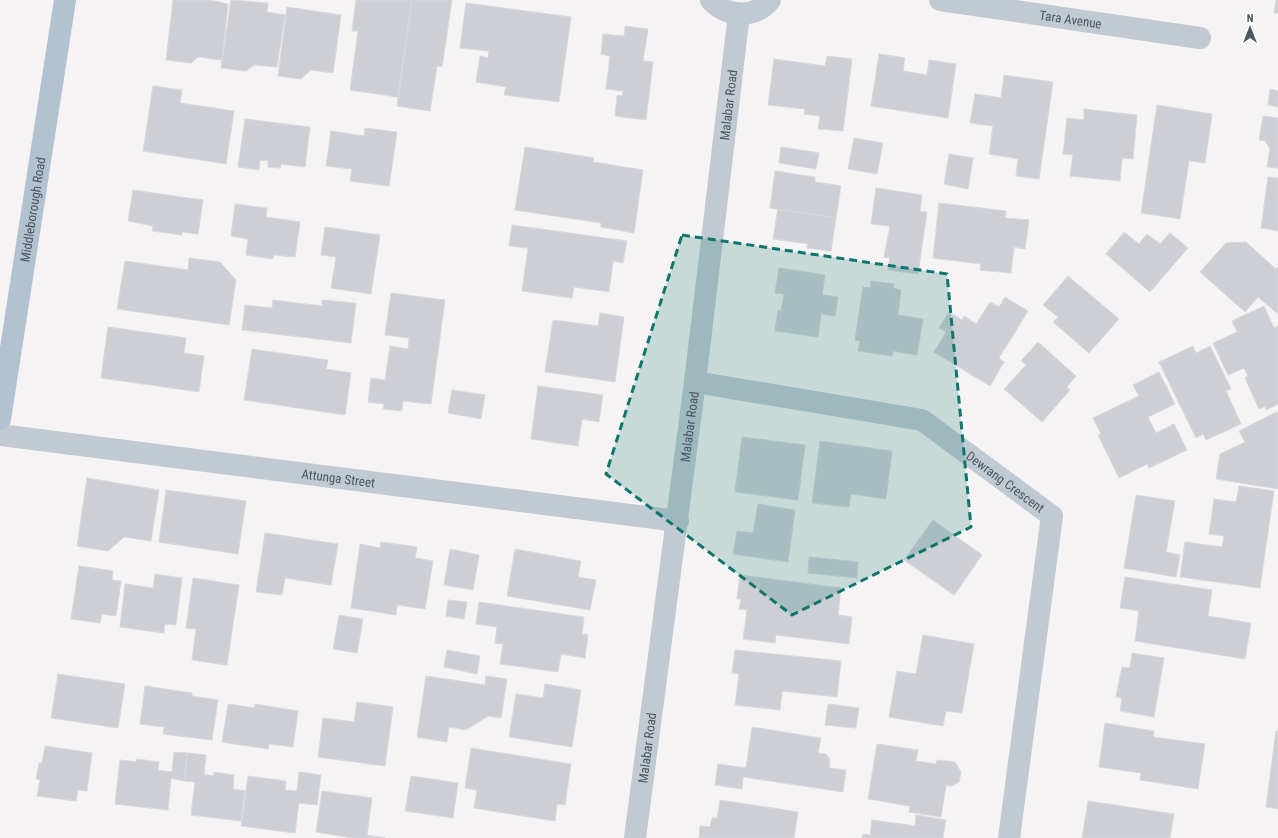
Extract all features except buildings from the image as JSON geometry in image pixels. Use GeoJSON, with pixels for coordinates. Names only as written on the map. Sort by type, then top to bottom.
{"type":"FeatureCollection","features":[{"type":"Feature","properties":{"kind":"main road","name":"Middleborough Road"},"geometry":{"type":"LineString","coordinates":[[0,419],[65,0]]}},
{"type":"Feature","properties":{"kind":"street"},"geometry":{"type":"LineString","coordinates":[[711,0],[717,6],[739,14],[753,12],[765,6],[770,0]]}},
{"type":"Feature","properties":{"kind":"street","name":"Tara Avenue"},"geometry":{"type":"LineString","coordinates":[[940,0],[1200,38]]}},
{"type":"Feature","properties":{"kind":"street","name":"Malabar Road"},"geometry":{"type":"LineString","coordinates":[[635,838],[678,521],[739,14]]}},
{"type":"Feature","properties":{"kind":"street","name":"Dewrang Crescent"},"geometry":{"type":"LineString","coordinates":[[695,382],[922,420],[1052,516],[1009,838]]}},
{"type":"Feature","properties":{"kind":"street","name":"Attunga Street"},"geometry":{"type":"LineString","coordinates":[[0,435],[678,521]]}},
{"type":"Feature","properties":{"kind":"highlighted area"},"geometry":{"type":"Polygon","coordinates":[[[682,235],[947,274],[971,527],[792,615],[606,474],[682,235]]]}}]}
